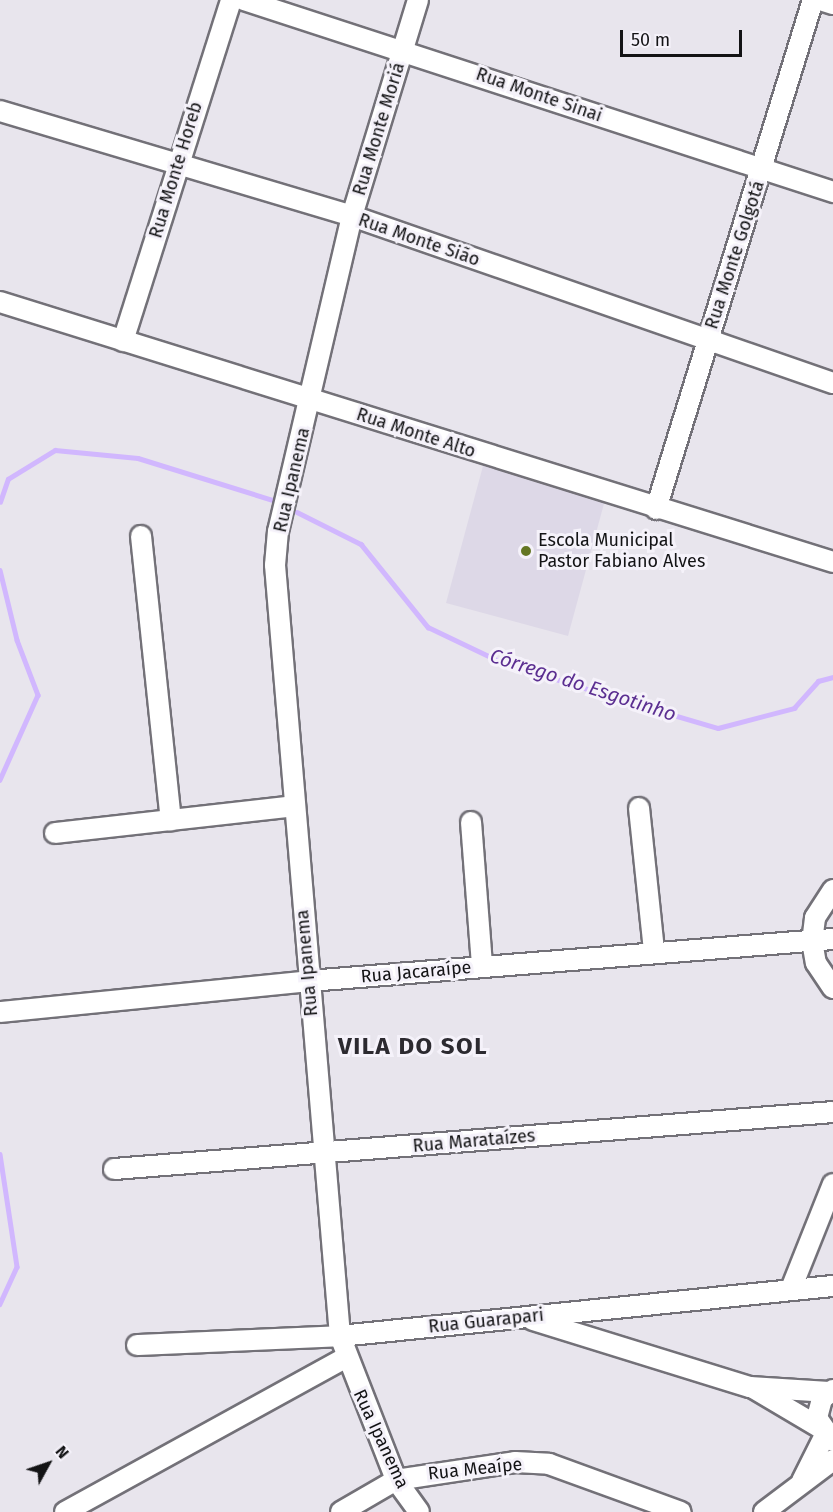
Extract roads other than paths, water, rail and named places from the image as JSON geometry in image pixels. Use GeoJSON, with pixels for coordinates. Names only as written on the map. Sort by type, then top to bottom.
{"type":"FeatureCollection","features":[{"type":"Feature","properties":{"kind":"street","name":"Rua Monte Horeb"},"geometry":{"type":"LineString","coordinates":[[123,341],[177,164],[231,0]]}},
{"type":"Feature","properties":{"kind":"street","name":"Rua Monte Sinai"},"geometry":{"type":"LineString","coordinates":[[244,0],[404,49],[833,192]]}},
{"type":"Feature","properties":{"kind":"street","name":"Rua Monte Moriá"},"geometry":{"type":"LineString","coordinates":[[310,399],[352,216],[418,0]]}},
{"type":"Feature","properties":{"kind":"street","name":"Rua Monte Golgotá"},"geometry":{"type":"LineString","coordinates":[[656,509],[706,341],[763,170],[813,0]]}},
{"type":"Feature","properties":{"kind":"street"},"geometry":{"type":"LineString","coordinates":[[820,0],[833,4]]}},
{"type":"Feature","properties":{"kind":"street","name":"Rua Monte Sião"},"geometry":{"type":"LineString","coordinates":[[0,111],[352,216],[706,341],[833,383]]}},
{"type":"Feature","properties":{"kind":"street","name":"Rua Monte Alto"},"geometry":{"type":"LineString","coordinates":[[0,302],[656,509],[833,562]]}},
{"type":"Feature","properties":{"kind":"street","name":"Rua Ipanema"},"geometry":{"type":"LineString","coordinates":[[310,399],[278,531],[275,565],[340,1336],[345,1358],[396,1480],[419,1512]]}},
{"type":"Feature","properties":{"kind":"street"},"geometry":{"type":"LineString","coordinates":[[141,536],[171,820]]}},
{"type":"Feature","properties":{"kind":"street"},"geometry":{"type":"LineString","coordinates":[[55,833],[294,806]]}},
{"type":"Feature","properties":{"kind":"street"},"geometry":{"type":"LineString","coordinates":[[639,808],[654,951]]}},
{"type":"Feature","properties":{"kind":"street"},"geometry":{"type":"LineString","coordinates":[[471,822],[482,966]]}},
{"type":"Feature","properties":{"kind":"street"},"geometry":{"type":"LineString","coordinates":[[833,890],[815,918],[812,941],[816,963],[833,988]]}},
{"type":"Feature","properties":{"kind":"street","name":"Rua Jacaraípe"},"geometry":{"type":"LineString","coordinates":[[0,1012],[309,981],[654,951],[833,939]]}},
{"type":"Feature","properties":{"kind":"street","name":"Rua Marataízes"},"geometry":{"type":"LineString","coordinates":[[114,1169],[833,1112]]}},
{"type":"Feature","properties":{"kind":"street"},"geometry":{"type":"LineString","coordinates":[[791,1289],[833,1184]]}},
{"type":"Feature","properties":{"kind":"street","name":"Rua Guarapari"},"geometry":{"type":"LineString","coordinates":[[137,1345],[340,1336],[833,1286]]}},
{"type":"Feature","properties":{"kind":"street"},"geometry":{"type":"LineString","coordinates":[[526,1318],[750,1387],[831,1391]]}},
{"type":"Feature","properties":{"kind":"street"},"geometry":{"type":"LineString","coordinates":[[65,1512],[345,1358]]}},
{"type":"Feature","properties":{"kind":"street"},"geometry":{"type":"LineString","coordinates":[[750,1387],[826,1434]]}},
{"type":"Feature","properties":{"kind":"street"},"geometry":{"type":"LineString","coordinates":[[801,1483],[826,1434],[818,1408],[831,1391]]}},
{"type":"Feature","properties":{"kind":"street"},"geometry":{"type":"LineString","coordinates":[[764,1512],[833,1460]]}},
{"type":"Feature","properties":{"kind":"street","name":"Rua Meaípe"},"geometry":{"type":"LineString","coordinates":[[341,1512],[396,1480],[468,1466],[549,1464],[681,1512]]}},
{"type":"Feature","properties":{"kind":"waterway","name":"Córrego do Esgotinho"},"geometry":{"type":"LineString","coordinates":[[0,502],[8,479],[55,450],[138,458],[273,500]]}},
{"type":"Feature","properties":{"kind":"waterway","name":"Córrego do Esgotinho"},"geometry":{"type":"LineString","coordinates":[[297,512],[361,544],[428,627],[499,661],[619,699],[718,728],[794,708],[818,681],[833,677]]}},
{"type":"Feature","properties":{"kind":"waterway","name":"Córrego do Esgotinho"},"geometry":{"type":"LineString","coordinates":[[0,570],[17,640],[38,695],[0,780]]}},
{"type":"Feature","properties":{"kind":"waterway","name":"Córrego do Esgotinho"},"geometry":{"type":"LineString","coordinates":[[0,1154],[17,1267],[0,1304]]}},
{"type":"Feature","properties":{"kind":"place","name":"Escola Municipal Pastor Fabiano Alves"},"geometry":{"type":"Point","coordinates":[526,551]}},
{"type":"Feature","properties":{"kind":"district","name":"VILA DO SOL"},"geometry":{"type":"Point","coordinates":[413,1047]}}]}
